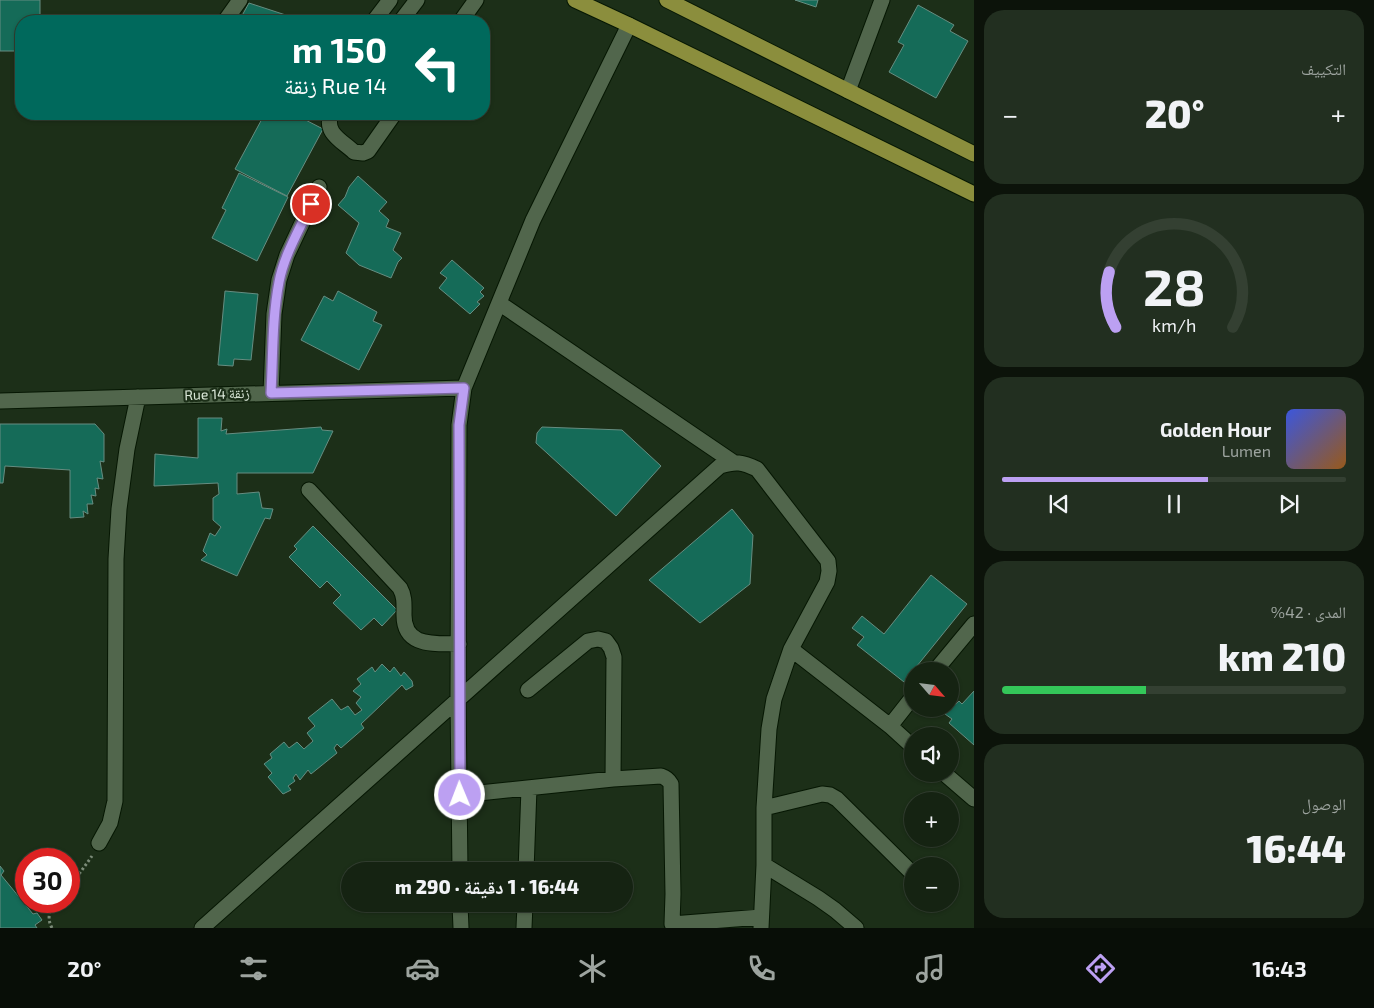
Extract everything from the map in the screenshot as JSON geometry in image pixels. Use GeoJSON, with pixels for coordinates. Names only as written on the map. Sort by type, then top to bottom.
{"type":"FeatureCollection","features":[{"type":"Feature","properties":{"kind":"main road"},"geometry":{"type":"LineString","coordinates":[[575,0],[974,194]]}},
{"type":"Feature","properties":{"kind":"main road"},"geometry":{"type":"LineString","coordinates":[[667,0],[974,154]]}},
{"type":"Feature","properties":{"kind":"street"},"geometry":{"type":"LineString","coordinates":[[230,15],[240,0]]}},
{"type":"Feature","properties":{"kind":"street"},"geometry":{"type":"LineString","coordinates":[[379,15],[390,0]]}},
{"type":"Feature","properties":{"kind":"street"},"geometry":{"type":"LineString","coordinates":[[406,15],[417,0]]}},
{"type":"Feature","properties":{"kind":"street"},"geometry":{"type":"LineString","coordinates":[[465,15],[476,0]]}},
{"type":"Feature","properties":{"kind":"street"},"geometry":{"type":"LineString","coordinates":[[848,91],[882,0]]}},
{"type":"Feature","properties":{"kind":"street"},"geometry":{"type":"LineString","coordinates":[[460,862],[458,699],[459,425],[464,388],[533,220],[629,25]]}},
{"type":"Feature","properties":{"kind":"street"},"geometry":{"type":"LineString","coordinates":[[329,120],[330,131],[354,152],[358,153],[368,151],[390,120]]}},
{"type":"Feature","properties":{"kind":"street"},"geometry":{"type":"LineString","coordinates":[[271,393],[274,314],[279,280],[287,255],[319,187]]}},
{"type":"Feature","properties":{"kind":"street"},"geometry":{"type":"LineString","coordinates":[[499,303],[733,462]]}},
{"type":"Feature","properties":{"kind":"street","name":"Rue 14 زنقة"},"geometry":{"type":"LineString","coordinates":[[0,401],[464,388]]}},
{"type":"Feature","properties":{"kind":"street"},"geometry":{"type":"LineString","coordinates":[[99,843],[110,823],[115,801],[118,519],[127,449],[138,397]]}},
{"type":"Feature","properties":{"kind":"street"},"geometry":{"type":"LineString","coordinates":[[202,928],[720,466],[733,462],[745,463],[757,469],[828,561],[829,571],[825,587],[790,649],[774,699],[769,729],[764,808],[761,922],[671,926],[673,894],[671,784],[669,780],[661,776],[613,779],[460,795]]}},
{"type":"Feature","properties":{"kind":"street"},"geometry":{"type":"LineString","coordinates":[[309,490],[400,588],[404,598],[405,625],[411,635],[422,642],[459,644]]}},
{"type":"Feature","properties":{"kind":"street"},"geometry":{"type":"LineString","coordinates":[[943,662],[973,629]]}},
{"type":"Feature","properties":{"kind":"street"},"geometry":{"type":"LineString","coordinates":[[528,690],[588,641],[598,639],[606,641],[614,657],[613,779]]}},
{"type":"Feature","properties":{"kind":"street"},"geometry":{"type":"LineString","coordinates":[[790,649],[904,739]]}},
{"type":"Feature","properties":{"kind":"street"},"geometry":{"type":"LineString","coordinates":[[890,726],[904,708]]}},
{"type":"Feature","properties":{"kind":"street"},"geometry":{"type":"LineString","coordinates":[[954,782],[974,799]]}},
{"type":"Feature","properties":{"kind":"street"},"geometry":{"type":"LineString","coordinates":[[526,862],[529,788]]}},
{"type":"Feature","properties":{"kind":"street"},"geometry":{"type":"LineString","coordinates":[[764,808],[815,795],[830,795],[837,799],[904,865]]}},
{"type":"Feature","properties":{"kind":"street"},"geometry":{"type":"LineString","coordinates":[[764,865],[818,898],[856,928]]}},
{"type":"Feature","properties":{"kind":"street"},"geometry":{"type":"LineString","coordinates":[[460,912],[460,928]]}},
{"type":"Feature","properties":{"kind":"street"},"geometry":{"type":"LineString","coordinates":[[524,928],[525,912]]}},
{"type":"Feature","properties":{"kind":"path"},"geometry":{"type":"LineString","coordinates":[[80,873],[99,843]]}},
{"type":"Feature","properties":{"kind":"path"},"geometry":{"type":"LineString","coordinates":[[50,913],[49,922],[52,928]]}},
{"type":"Feature","properties":{"kind":"building"},"geometry":{"type":"Polygon","coordinates":[[[0,0],[40,0],[40,15],[15,15],[15,51],[0,51],[0,0]]]}},
{"type":"Feature","properties":{"kind":"building"},"geometry":{"type":"Polygon","coordinates":[[[795,0],[818,0],[816,7],[795,0]]]}},
{"type":"Feature","properties":{"kind":"building"},"geometry":{"type":"Polygon","coordinates":[[[249,3],[286,15],[242,15],[249,3]]]}},
{"type":"Feature","properties":{"kind":"building"},"geometry":{"type":"Polygon","coordinates":[[[918,5],[954,25],[950,31],[968,41],[936,98],[889,72],[904,45],[898,42],[918,5]]]}},
{"type":"Feature","properties":{"kind":"building"},"geometry":{"type":"Polygon","coordinates":[[[261,120],[306,120],[323,129],[287,196],[235,169],[261,120]]]}},
{"type":"Feature","properties":{"kind":"building"},"geometry":{"type":"Polygon","coordinates":[[[239,173],[288,197],[257,261],[212,238],[226,210],[222,208],[239,173]]]}},
{"type":"Feature","properties":{"kind":"building"},"geometry":{"type":"Polygon","coordinates":[[[358,176],[387,202],[379,211],[389,220],[386,227],[401,233],[393,250],[402,258],[398,262],[391,278],[359,265],[346,253],[359,223],[338,205],[358,176]]]}},
{"type":"Feature","properties":{"kind":"building"},"geometry":{"type":"Polygon","coordinates":[[[452,260],[484,288],[480,292],[484,296],[477,302],[480,304],[470,314],[439,288],[447,278],[440,273],[452,260]]]}},
{"type":"Feature","properties":{"kind":"building"},"geometry":{"type":"Polygon","coordinates":[[[225,291],[258,294],[251,360],[234,359],[233,366],[218,365],[225,291]]]}},
{"type":"Feature","properties":{"kind":"building"},"geometry":{"type":"Polygon","coordinates":[[[338,291],[377,312],[373,321],[382,325],[359,370],[301,340],[324,296],[333,301],[338,291]]]}},
{"type":"Feature","properties":{"kind":"building"},"geometry":{"type":"Polygon","coordinates":[[[198,418],[222,418],[221,431],[227,429],[226,434],[321,427],[322,430],[333,431],[313,473],[237,473],[237,494],[259,492],[262,508],[273,509],[270,519],[265,518],[237,576],[201,560],[207,555],[203,551],[210,533],[215,536],[221,527],[213,520],[213,498],[219,494],[218,483],[154,486],[155,454],[198,458],[198,418]]]}},
{"type":"Feature","properties":{"kind":"building"},"geometry":{"type":"Polygon","coordinates":[[[0,424],[95,424],[104,434],[104,462],[100,461],[103,479],[97,478],[99,489],[95,488],[96,496],[91,495],[93,504],[87,504],[88,514],[83,511],[84,517],[70,518],[70,470],[5,466],[3,483],[0,483],[0,424]]]}},
{"type":"Feature","properties":{"kind":"building"},"geometry":{"type":"Polygon","coordinates":[[[542,427],[622,430],[661,466],[616,516],[536,443],[537,433],[542,427]]]}},
{"type":"Feature","properties":{"kind":"building"},"geometry":{"type":"Polygon","coordinates":[[[732,509],[753,535],[750,584],[700,623],[649,580],[732,509]]]}},
{"type":"Feature","properties":{"kind":"building"},"geometry":{"type":"Polygon","coordinates":[[[313,526],[397,610],[382,626],[374,618],[361,630],[333,603],[341,595],[327,581],[320,588],[289,557],[297,549],[294,546],[313,526]]]}},
{"type":"Feature","properties":{"kind":"building"},"geometry":{"type":"Polygon","coordinates":[[[931,575],[967,604],[920,662],[904,662],[904,682],[857,645],[864,637],[852,628],[862,616],[884,634],[931,575]]]}},
{"type":"Feature","properties":{"kind":"building"},"geometry":{"type":"Polygon","coordinates":[[[382,664],[390,672],[394,667],[401,676],[404,672],[412,681],[413,686],[406,690],[402,685],[361,724],[364,728],[341,748],[337,744],[334,748],[337,753],[311,774],[308,770],[300,780],[296,774],[293,778],[295,781],[288,786],[291,790],[283,794],[268,777],[272,773],[264,764],[272,758],[270,754],[284,742],[289,748],[297,742],[304,749],[313,741],[307,733],[315,726],[308,718],[332,699],[341,710],[348,706],[355,715],[362,710],[356,703],[361,697],[353,691],[361,684],[357,679],[372,667],[375,672],[382,664]]]}},
{"type":"Feature","properties":{"kind":"building"},"geometry":{"type":"Polygon","coordinates":[[[974,691],[974,745],[959,732],[959,727],[954,727],[949,723],[952,719],[951,718],[959,718],[959,701],[962,704],[974,691]]]}},
{"type":"Feature","properties":{"kind":"building"},"geometry":{"type":"Polygon","coordinates":[[[0,866],[4,871],[1,875],[15,892],[15,913],[37,913],[42,920],[35,925],[37,928],[0,928],[0,866]]]}},
{"type":"Feature","properties":{"kind":"route"},"geometry":{"type":"LineString","coordinates":[[311,204],[287,255],[279,280],[274,314],[271,393],[464,388],[459,425],[458,699],[460,795]]}}]}
